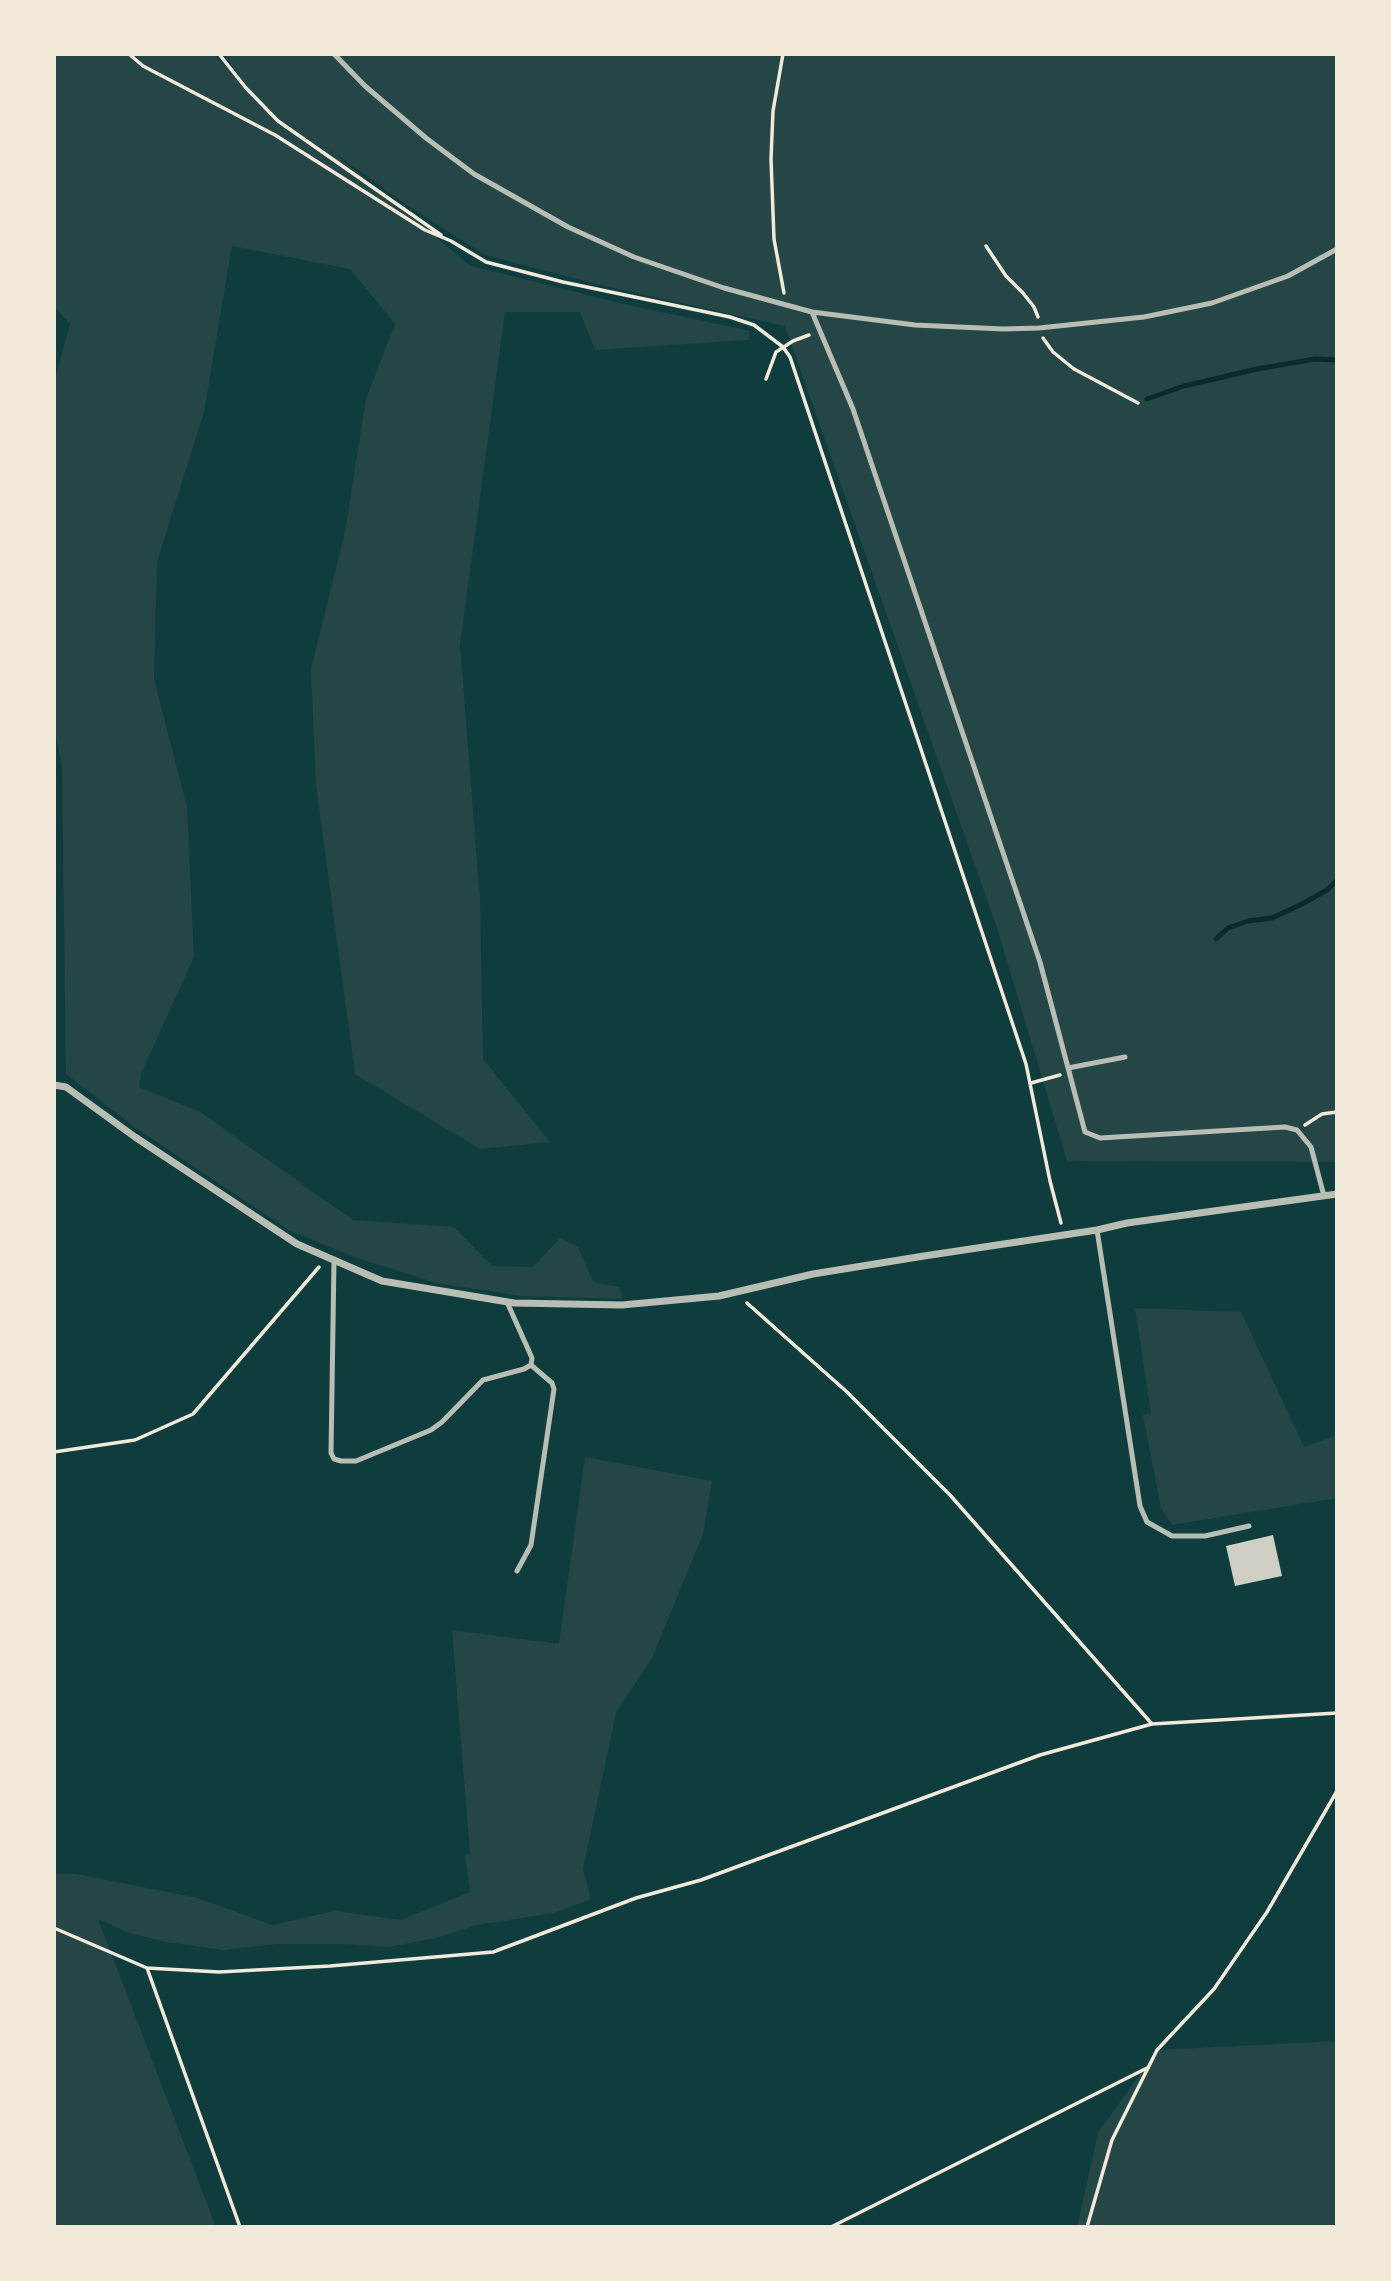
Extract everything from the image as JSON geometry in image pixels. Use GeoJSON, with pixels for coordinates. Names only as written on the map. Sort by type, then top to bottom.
{"type":"FeatureCollection","features":[{"type":"Feature","properties":{"kind":"street"},"geometry":{"type":"LineString","coordinates":[[54,1085],[66,1087],[135,1137],[297,1244],[383,1281],[507,1303],[622,1305],[719,1296],[813,1275],[1097,1230],[1126,1223],[1337,1194]]}},
{"type":"Feature","properties":{"kind":"lane"},"geometry":{"type":"LineString","coordinates":[[334,54],[365,86],[455,160],[474,174],[568,228],[634,257],[724,288],[812,312],[915,325],[1003,329],[1143,317],[1212,303],[1288,276],[1337,250]]}},
{"type":"Feature","properties":{"kind":"lane"},"geometry":{"type":"LineString","coordinates":[[812,312],[853,409],[1040,962],[1085,1132],[1100,1138],[1285,1127],[1297,1130],[1311,1147],[1324,1196]]}},
{"type":"Feature","properties":{"kind":"lane"},"geometry":{"type":"LineString","coordinates":[[1069,1071],[1125,1057]]}},
{"type":"Feature","properties":{"kind":"lane"},"geometry":{"type":"LineString","coordinates":[[1097,1230],[1140,1506],[1147,1522],[1172,1536],[1205,1536],[1249,1526]]}},
{"type":"Feature","properties":{"kind":"lane"},"geometry":{"type":"LineString","coordinates":[[331,1259],[331,1453],[334,1459],[356,1461],[431,1430],[483,1380],[531,1365]]}},
{"type":"Feature","properties":{"kind":"lane"},"geometry":{"type":"LineString","coordinates":[[507,1303],[532,1359],[531,1365]]}},
{"type":"Feature","properties":{"kind":"lane"},"geometry":{"type":"LineString","coordinates":[[517,1571],[531,1545],[554,1389],[552,1383],[531,1365]]}},
{"type":"Feature","properties":{"kind":"path"},"geometry":{"type":"LineString","coordinates":[[129,54],[143,66],[275,135],[425,230],[451,241]]}},
{"type":"Feature","properties":{"kind":"path"},"geometry":{"type":"LineString","coordinates":[[219,54],[246,89],[278,121],[407,213],[486,262],[563,282],[730,317],[754,324],[783,347],[790,358],[1026,1064],[1050,1181],[1065,1234]]}},
{"type":"Feature","properties":{"kind":"path"},"geometry":{"type":"LineString","coordinates":[[783,54],[773,111],[771,159],[774,239],[787,305]]}},
{"type":"Feature","properties":{"kind":"path"},"geometry":{"type":"LineString","coordinates":[[766,379],[776,352],[805,336],[821,332]]}},
{"type":"Feature","properties":{"kind":"path"},"geometry":{"type":"LineString","coordinates":[[1030,1083],[1069,1071]]}},
{"type":"Feature","properties":{"kind":"path"},"geometry":{"type":"LineString","coordinates":[[1297,1130],[1322,1114],[1337,1112]]}},
{"type":"Feature","properties":{"kind":"path"},"geometry":{"type":"LineString","coordinates":[[54,1452],[135,1440],[193,1414],[331,1259]]}},
{"type":"Feature","properties":{"kind":"path"},"geometry":{"type":"LineString","coordinates":[[735,1292],[847,1392],[950,1495],[1153,1724]]}},
{"type":"Feature","properties":{"kind":"path"},"geometry":{"type":"LineString","coordinates":[[54,1928],[147,1968],[219,1972],[493,1952],[636,1898],[701,1880],[1040,1755],[1153,1724],[1337,1713]]}},
{"type":"Feature","properties":{"kind":"path"},"geometry":{"type":"LineString","coordinates":[[1087,2227],[1112,2140],[1157,2050],[1214,1989],[1259,1923],[1337,1791]]}},
{"type":"Feature","properties":{"kind":"path"},"geometry":{"type":"LineString","coordinates":[[147,1968],[240,2227]]}},
{"type":"Feature","properties":{"kind":"path"},"geometry":{"type":"LineString","coordinates":[[831,2227],[1149,2067]]}},
{"type":"Feature","properties":{"kind":"shaded area"},"geometry":{"type":"Polygon","coordinates":[[[54,54],[216,54],[217,59],[242,79],[224,54],[1337,54],[1337,1162],[1067,1161],[996,925],[785,326],[600,285],[485,255],[401,201],[328,148],[471,266],[624,304],[750,331],[748,340],[595,350],[580,312],[505,312],[460,645],[480,899],[483,1059],[550,1142],[480,1149],[355,1074],[316,785],[311,669],[345,532],[366,399],[395,324],[350,269],[232,246],[204,412],[157,562],[154,679],[187,807],[194,957],[141,1074],[139,1087],[200,1112],[353,1220],[454,1227],[492,1266],[533,1267],[560,1238],[578,1247],[593,1282],[619,1287],[623,1299],[522,1296],[436,1283],[354,1257],[289,1230],[136,1128],[66,1074],[62,769],[54,723],[54,383],[70,324],[54,306],[54,54]]]}},
{"type":"Feature","properties":{"kind":"shaded area"},"geometry":{"type":"Polygon","coordinates":[[[1135,1308],[1241,1312],[1304,1447],[1337,1435],[1337,1498],[1172,1525],[1161,1508],[1143,1415],[1151,1413],[1135,1308]]]}},
{"type":"Feature","properties":{"kind":"shaded area"},"geometry":{"type":"Polygon","coordinates":[[[585,1457],[712,1481],[703,1534],[652,1658],[616,1713],[583,1869],[591,1899],[554,1913],[477,1925],[436,1938],[389,1947],[277,1944],[224,1950],[166,1942],[129,1933],[98,1919],[216,2227],[54,2227],[54,1874],[76,1874],[198,1898],[272,1925],[335,1911],[401,1920],[470,1892],[465,1855],[470,1854],[452,1630],[559,1644],[585,1457]]]}},
{"type":"Feature","properties":{"kind":"shaded area"},"geometry":{"type":"Polygon","coordinates":[[[1337,2041],[1337,2227],[1077,2227],[1098,2133],[1157,2050],[1337,2041]]]}},
{"type":"Feature","properties":{"kind":"building"},"geometry":{"type":"Polygon","coordinates":[[[1273,1535],[1282,1576],[1235,1586],[1226,1546],[1273,1535]]]}},
{"type":"Feature","properties":{"kind":"waterway"},"geometry":{"type":"LineString","coordinates":[[1147,399],[1184,386],[1257,369],[1315,359],[1337,360]]}},
{"type":"Feature","properties":{"kind":"waterway"},"geometry":{"type":"LineString","coordinates":[[1216,939],[1228,928],[1248,921],[1272,918],[1302,904],[1327,890],[1337,880]]}}]}
